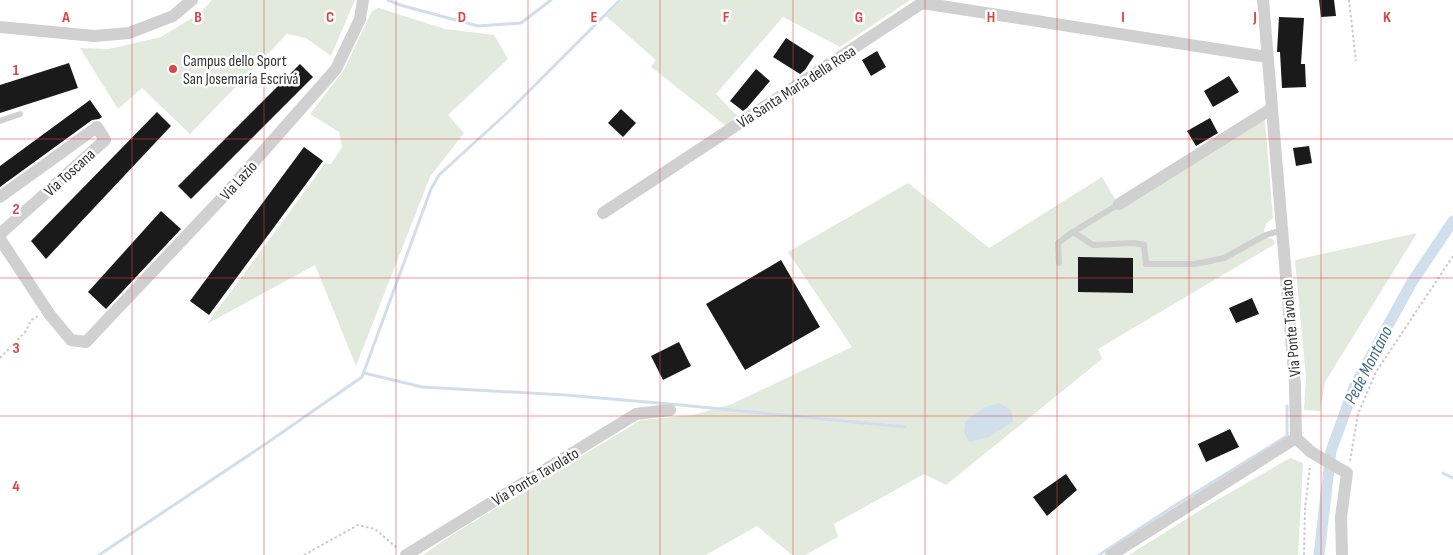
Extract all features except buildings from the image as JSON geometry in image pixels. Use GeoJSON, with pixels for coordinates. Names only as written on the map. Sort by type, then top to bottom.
{"type":"FeatureCollection","features":[{"type":"Feature","properties":{"kind":"street"},"geometry":{"type":"LineString","coordinates":[[0,27],[94,36],[129,33],[173,16],[192,0]]}},
{"type":"Feature","properties":{"kind":"street","name":"Via Lazio"},"geometry":{"type":"LineString","coordinates":[[46,309],[71,340],[86,342],[223,198],[336,69],[360,18],[363,0]]}},
{"type":"Feature","properties":{"kind":"street","name":"Via Ponte Tavolato"},"geometry":{"type":"LineString","coordinates":[[1263,0],[1295,385],[1296,438]]}},
{"type":"Feature","properties":{"kind":"street","name":"Via Santa Maria della Rosa"},"geometry":{"type":"LineString","coordinates":[[603,213],[922,3],[1267,57]]}},
{"type":"Feature","properties":{"kind":"street"},"geometry":{"type":"LineString","coordinates":[[1119,204],[1271,110]]}},
{"type":"Feature","properties":{"kind":"street","name":"Via Toscana"},"geometry":{"type":"LineString","coordinates":[[0,197],[97,127],[105,140],[0,234]]}},
{"type":"Feature","properties":{"kind":"street"},"geometry":{"type":"LineString","coordinates":[[0,239],[46,309]]}},
{"type":"Feature","properties":{"kind":"street","name":"Via Ponte Tavolato"},"geometry":{"type":"LineString","coordinates":[[401,552],[636,414],[670,410]]}},
{"type":"Feature","properties":{"kind":"street"},"geometry":{"type":"LineString","coordinates":[[1111,555],[1296,438],[1315,455],[1345,471],[1341,517],[1342,555]]}},
{"type":"Feature","properties":{"kind":"lane"},"geometry":{"type":"LineString","coordinates":[[0,121],[20,114]]}},
{"type":"Feature","properties":{"kind":"lane"},"geometry":{"type":"LineString","coordinates":[[1059,263],[1058,243],[1119,204]]}},
{"type":"Feature","properties":{"kind":"lane"},"geometry":{"type":"LineString","coordinates":[[1073,232],[1093,245],[1134,243],[1144,245],[1146,264],[1195,264],[1224,258],[1266,235],[1282,230]]}},
{"type":"Feature","properties":{"kind":"path"},"geometry":{"type":"LineString","coordinates":[[1349,0],[1356,61]]}},
{"type":"Feature","properties":{"kind":"path"},"geometry":{"type":"LineString","coordinates":[[1345,471],[1358,414],[1376,372],[1453,256]]}},
{"type":"Feature","properties":{"kind":"path"},"geometry":{"type":"LineString","coordinates":[[0,358],[26,331],[31,320],[46,309]]}},
{"type":"Feature","properties":{"kind":"path"},"geometry":{"type":"LineString","coordinates":[[1304,555],[1305,509],[1315,455]]}},
{"type":"Feature","properties":{"kind":"path"},"geometry":{"type":"LineString","coordinates":[[304,555],[358,525],[375,529],[401,552]]}},
{"type":"Feature","properties":{"kind":"shaded area","name":"Campus dello Sport San Josemaría Escrivá"},"geometry":{"type":"Polygon","coordinates":[[[212,0],[355,0],[331,56],[306,38],[287,34],[190,134],[142,88],[118,109],[80,48],[109,49],[161,37],[200,13],[212,0]]]}},
{"type":"Feature","properties":{"kind":"shaded area"},"geometry":{"type":"Polygon","coordinates":[[[623,0],[910,0],[840,47],[783,17],[716,94],[739,118],[726,126],[651,67],[656,60],[606,16],[623,0]]]}},
{"type":"Feature","properties":{"kind":"shaded area"},"geometry":{"type":"Polygon","coordinates":[[[379,8],[445,29],[494,35],[508,59],[448,115],[464,133],[430,177],[356,366],[315,265],[207,324],[325,164],[331,164],[342,147],[339,132],[310,114],[344,70],[372,11],[379,8]]]}},
{"type":"Feature","properties":{"kind":"shaded area"},"geometry":{"type":"Polygon","coordinates":[[[1264,120],[1273,218],[1266,224],[1264,231],[1268,238],[1273,239],[1275,244],[1098,349],[1102,359],[946,485],[924,474],[834,524],[838,537],[805,555],[792,555],[757,526],[706,555],[423,555],[455,533],[641,420],[693,415],[732,404],[852,347],[788,252],[908,183],[989,248],[1102,177],[1120,207],[1264,120]]]}},
{"type":"Feature","properties":{"kind":"shaded area"},"geometry":{"type":"Polygon","coordinates":[[[1417,233],[1325,382],[1320,411],[1304,410],[1306,378],[1295,260],[1417,233]]]}},
{"type":"Feature","properties":{"kind":"shaded area"},"geometry":{"type":"Polygon","coordinates":[[[1290,458],[1303,463],[1298,555],[1129,555],[1212,503],[1290,458]]]}},
{"type":"Feature","properties":{"kind":"water"},"geometry":{"type":"Polygon","coordinates":[[[999,403],[1011,410],[1013,421],[989,437],[969,442],[964,432],[965,422],[983,408],[999,403]]]}},
{"type":"Feature","properties":{"kind":"waterway"},"geometry":{"type":"LineString","coordinates":[[388,0],[478,26],[521,23],[551,0]]}},
{"type":"Feature","properties":{"kind":"waterway"},"geometry":{"type":"LineString","coordinates":[[99,555],[362,377],[431,189],[439,175],[508,112],[620,0]]}},
{"type":"Feature","properties":{"kind":"waterway","name":"Pede Montano"},"geometry":{"type":"LineString","coordinates":[[1319,555],[1331,451],[1355,385],[1412,282],[1453,221]]}},
{"type":"Feature","properties":{"kind":"waterway"},"geometry":{"type":"LineString","coordinates":[[364,373],[422,387],[565,395],[905,427]]}},
{"type":"Feature","properties":{"kind":"waterway"},"geometry":{"type":"LineString","coordinates":[[1099,555],[1287,436],[1287,406]]}},
{"type":"Feature","properties":{"kind":"waterway"},"geometry":{"type":"LineString","coordinates":[[1443,473],[1453,478]]}},
{"type":"Feature","properties":{"kind":"place","name":"Campus dello Sport San Josemaría Escrivá"},"geometry":{"type":"Point","coordinates":[173,69]}}]}
